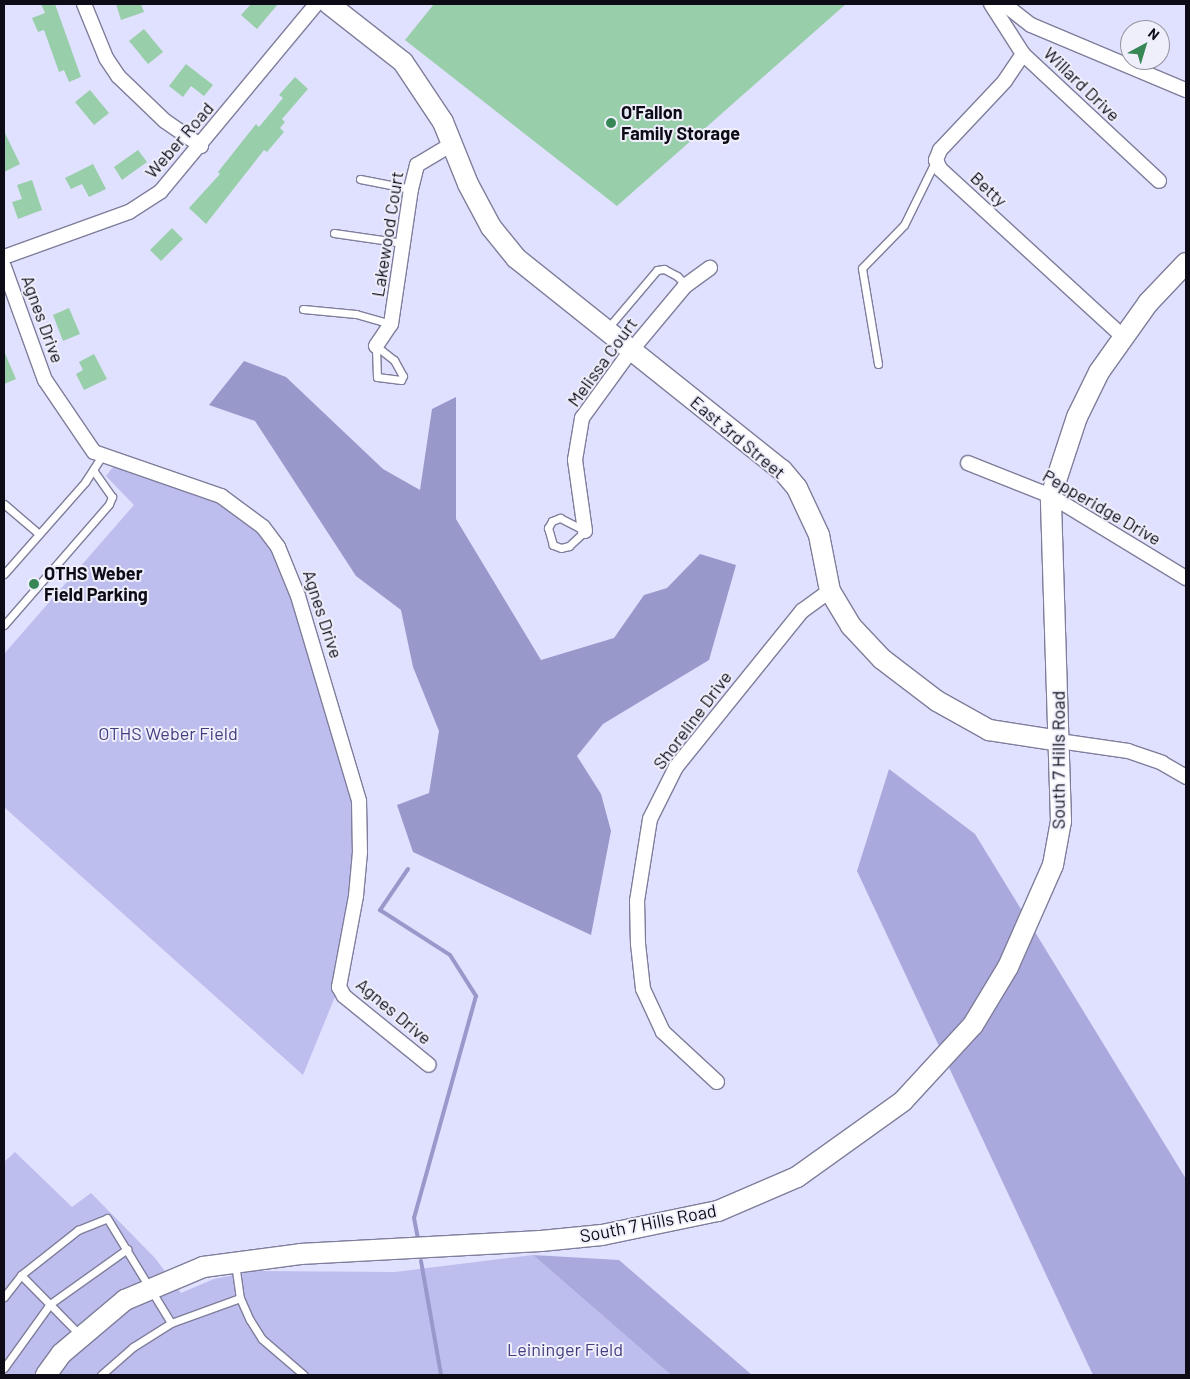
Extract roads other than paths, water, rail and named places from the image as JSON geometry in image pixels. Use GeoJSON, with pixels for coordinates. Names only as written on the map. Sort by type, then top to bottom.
{"type":"FeatureCollection","features":[{"type":"Feature","properties":{"kind":"street"},"geometry":{"type":"LineString","coordinates":[[84,4],[106,58],[118,76],[158,116],[201,146]]}},
{"type":"Feature","properties":{"kind":"street","name":"Weber Road"},"geometry":{"type":"LineString","coordinates":[[4,257],[129,212],[161,191],[201,146],[316,4]]}},
{"type":"Feature","properties":{"kind":"street","name":"East 3rd Street"},"geometry":{"type":"LineString","coordinates":[[329,4],[403,62],[431,100],[468,184],[503,244],[630,352],[782,470],[797,488],[819,535],[830,591],[851,626],[882,659],[937,701],[989,730],[1128,751],[1162,763],[1186,777]]}},
{"type":"Feature","properties":{"kind":"street","name":"Willard Drive"},"geometry":{"type":"LineString","coordinates":[[991,4],[1023,54],[1159,181]]}},
{"type":"Feature","properties":{"kind":"street","name":"Willard Drive"},"geometry":{"type":"LineString","coordinates":[[1004,4],[1031,24],[1186,90]]}},
{"type":"Feature","properties":{"kind":"street"},"geometry":{"type":"LineString","coordinates":[[936,160],[940,150],[1004,81],[1023,54]]}},
{"type":"Feature","properties":{"kind":"street","name":"Lakewood Court"},"geometry":{"type":"LineString","coordinates":[[376,346],[391,324],[411,189],[417,165],[452,144]]}},
{"type":"Feature","properties":{"kind":"street","name":"Betty"},"geometry":{"type":"LineString","coordinates":[[936,160],[940,169],[1122,336]]}},
{"type":"Feature","properties":{"kind":"street","name":"South 7 Hills Road"},"geometry":{"type":"LineString","coordinates":[[46,1375],[61,1354],[125,1300],[202,1267],[300,1254],[433,1249],[602,1235],[718,1211],[797,1177],[902,1101],[973,1025],[1002,979],[1033,916],[1053,865],[1061,821],[1051,496],[1077,417],[1099,372],[1122,336],[1148,303],[1186,263]]}},
{"type":"Feature","properties":{"kind":"street","name":"Agnes Drive"},"geometry":{"type":"LineString","coordinates":[[4,267],[45,380],[86,443],[102,456],[221,496],[263,527],[278,548],[301,605],[359,801],[360,852],[356,896],[339,986],[344,996],[429,1065]]}},
{"type":"Feature","properties":{"kind":"street","name":"Melissa Court"},"geometry":{"type":"LineString","coordinates":[[585,532],[575,460],[577,436],[582,418],[630,352],[686,286],[710,268]]}},
{"type":"Feature","properties":{"kind":"street","name":"Pepperidge Drive"},"geometry":{"type":"LineString","coordinates":[[968,463],[1051,496],[1186,578]]}},
{"type":"Feature","properties":{"kind":"street","name":"Shoreline Drive"},"geometry":{"type":"LineString","coordinates":[[717,1082],[663,1032],[643,989],[638,944],[638,901],[650,819],[676,767],[802,611],[830,591]]}},
{"type":"Feature","properties":{"kind":"lane"},"geometry":{"type":"LineString","coordinates":[[878,364],[862,268],[904,225],[936,160]]}},
{"type":"Feature","properties":{"kind":"lane"},"geometry":{"type":"LineString","coordinates":[[360,179],[411,189]]}},
{"type":"Feature","properties":{"kind":"lane"},"geometry":{"type":"LineString","coordinates":[[334,232],[403,242]]}},
{"type":"Feature","properties":{"kind":"lane"},"geometry":{"type":"LineString","coordinates":[[605,331],[657,270],[670,272],[686,286]]}},
{"type":"Feature","properties":{"kind":"lane"},"geometry":{"type":"LineString","coordinates":[[302,309],[356,314],[391,324]]}},
{"type":"Feature","properties":{"kind":"lane"},"geometry":{"type":"LineString","coordinates":[[376,346],[394,360],[403,376],[401,380],[377,377],[376,346]]}},
{"type":"Feature","properties":{"kind":"lane"},"geometry":{"type":"LineString","coordinates":[[4,574],[93,470],[102,456]]}},
{"type":"Feature","properties":{"kind":"lane"},"geometry":{"type":"LineString","coordinates":[[4,625],[109,504],[112,497],[93,470]]}},
{"type":"Feature","properties":{"kind":"lane"},"geometry":{"type":"LineString","coordinates":[[4,504],[39,534]]}},
{"type":"Feature","properties":{"kind":"lane"},"geometry":{"type":"LineString","coordinates":[[560,518],[585,532],[569,546],[561,548],[552,545],[548,528],[552,521],[560,518]]}},
{"type":"Feature","properties":{"kind":"lane"},"geometry":{"type":"LineString","coordinates":[[4,1297],[21,1275],[78,1230],[107,1218],[152,1288],[171,1323]]}},
{"type":"Feature","properties":{"kind":"lane"},"geometry":{"type":"LineString","coordinates":[[4,1368],[50,1304],[127,1249]]}},
{"type":"Feature","properties":{"kind":"lane"},"geometry":{"type":"LineString","coordinates":[[235,1263],[240,1298],[262,1339],[304,1375]]}},
{"type":"Feature","properties":{"kind":"lane"},"geometry":{"type":"LineString","coordinates":[[21,1275],[81,1336]]}},
{"type":"Feature","properties":{"kind":"lane"},"geometry":{"type":"LineString","coordinates":[[101,1375],[133,1347],[171,1323],[240,1298]]}},
{"type":"Feature","properties":{"kind":"waterway"},"geometry":{"type":"LineString","coordinates":[[408,869],[380,910],[450,955],[476,996],[414,1218],[418,1238]]}},
{"type":"Feature","properties":{"kind":"waterway"},"geometry":{"type":"LineString","coordinates":[[421,1261],[441,1375]]}},
{"type":"Feature","properties":{"kind":"place","name":"O'Fallon Family Storage"},"geometry":{"type":"Point","coordinates":[611,123]}},
{"type":"Feature","properties":{"kind":"place","name":"OTHS Weber Field Parking"},"geometry":{"type":"Point","coordinates":[34,584]}},
{"type":"Feature","properties":{"kind":"park label","name":"OTHS Weber Field"},"geometry":{"type":"Point","coordinates":[168,733]}},
{"type":"Feature","properties":{"kind":"park label","name":"Leininger Field"},"geometry":{"type":"Point","coordinates":[565,1349]}}]}
